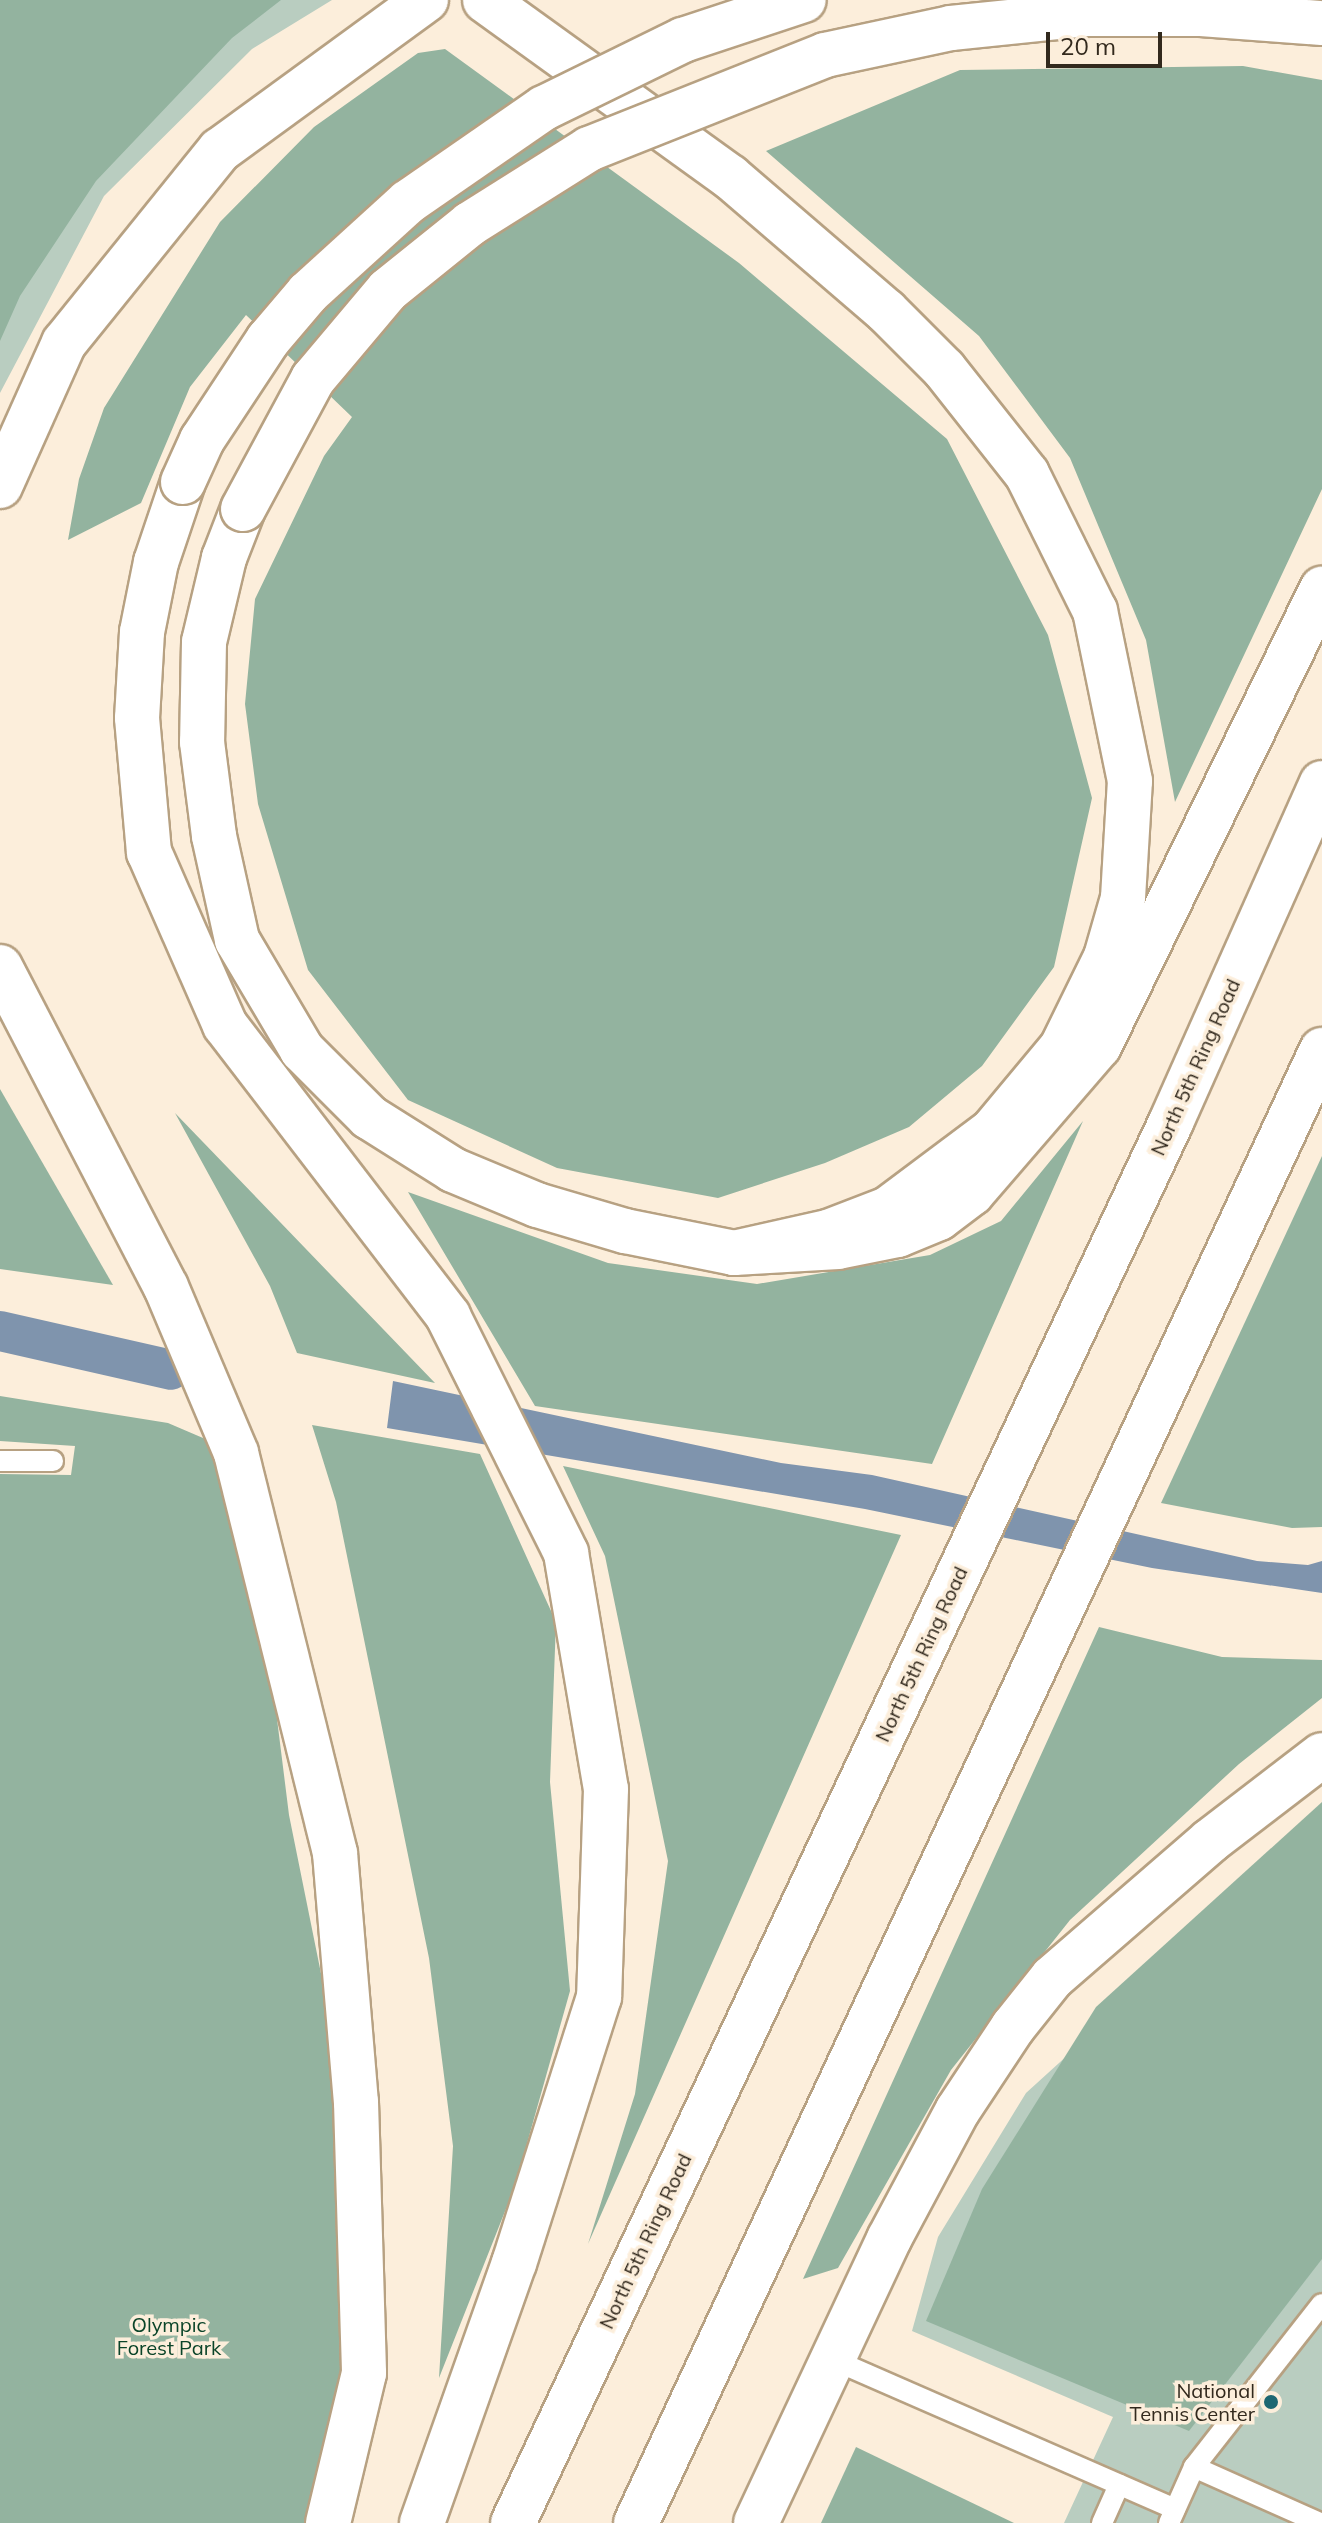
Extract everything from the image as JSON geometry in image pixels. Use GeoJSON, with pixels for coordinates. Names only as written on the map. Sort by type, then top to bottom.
{"type":"FeatureCollection","features":[{"type":"Feature","properties":{"kind":"main road"},"geometry":{"type":"LineString","coordinates":[[0,486],[64,343],[220,150],[426,0]]}},
{"type":"Feature","properties":{"kind":"main road"},"geometry":{"type":"LineString","coordinates":[[485,0],[730,177],[886,311],[944,369],[1027,474],[1073,560],[1095,611],[1121,717],[1130,781],[1123,898],[1101,969],[1062,1047],[992,1131],[888,1209],[828,1232],[734,1253]]}},
{"type":"Feature","properties":{"kind":"main road"},"geometry":{"type":"LineString","coordinates":[[422,2523],[514,2263],[599,1997],[606,1789],[582,1623],[566,1553],[448,1316],[225,1025],[149,852],[137,718],[142,632],[156,562],[183,482],[202,440],[268,340],[308,293],[408,202],[544,108],[683,40],[804,0]]}},
{"type":"Feature","properties":{"kind":"main road"},"geometry":{"type":"LineString","coordinates":[[1322,23],[1201,14],[1100,14],[951,28],[825,55],[589,149],[470,224],[388,290],[313,379],[243,509],[224,558],[204,642],[202,742],[214,836],[237,940],[302,1050],[369,1117],[453,1170],[537,1205],[625,1231],[734,1253],[838,1247],[898,1235],[939,1218],[972,1193],[1099,1046],[1322,589]]}},
{"type":"Feature","properties":{"kind":"main road","name":"North 5th Ring Road"},"geometry":{"type":"LineString","coordinates":[[513,2523],[1007,1470],[1322,783]]}},
{"type":"Feature","properties":{"kind":"main road"},"geometry":{"type":"LineString","coordinates":[[0,967],[166,1287],[236,1453],[335,1853],[356,2102],[364,2373],[328,2523]]}},
{"type":"Feature","properties":{"kind":"main road"},"geometry":{"type":"LineString","coordinates":[[636,2523],[1322,1050]]}},
{"type":"Feature","properties":{"kind":"main road"},"geometry":{"type":"LineString","coordinates":[[756,2523],[889,2239],[958,2110],[1013,2027],[1052,1978],[1210,1841],[1322,1755]]}},
{"type":"Feature","properties":{"kind":"lane"},"geometry":{"type":"LineString","coordinates":[[0,1461],[53,1461]]}},
{"type":"Feature","properties":{"kind":"lane"},"geometry":{"type":"LineString","coordinates":[[834,2360],[1119,2485],[1172,2516],[1194,2467],[1322,2304]]}},
{"type":"Feature","properties":{"kind":"lane"},"geometry":{"type":"LineString","coordinates":[[1194,2467],[1320,2523]]}},
{"type":"Feature","properties":{"kind":"lane"},"geometry":{"type":"LineString","coordinates":[[1102,2523],[1119,2485]]}},
{"type":"Feature","properties":{"kind":"green space"},"geometry":{"type":"Polygon","coordinates":[[[0,0],[332,0],[252,49],[104,196],[0,393],[0,0]]]}},
{"type":"Feature","properties":{"kind":"green space"},"geometry":{"type":"Polygon","coordinates":[[[0,0],[281,0],[232,38],[96,181],[20,296],[0,341],[0,0]]]}},
{"type":"Feature","properties":{"kind":"green space"},"geometry":{"type":"Polygon","coordinates":[[[445,49],[739,263],[947,439],[1048,635],[1092,798],[1054,967],[982,1066],[909,1127],[825,1163],[718,1198],[557,1168],[408,1100],[308,970],[258,804],[245,704],[255,599],[324,456],[352,417],[246,315],[190,387],[141,503],[68,540],[79,479],[104,408],[220,222],[314,127],[418,53],[445,49]]]}},
{"type":"Feature","properties":{"kind":"green space"},"geometry":{"type":"Polygon","coordinates":[[[1243,66],[1322,80],[1322,489],[1175,802],[1146,640],[1070,458],[979,336],[766,151],[960,70],[1243,66]]]}},
{"type":"Feature","properties":{"kind":"green space"},"geometry":{"type":"Polygon","coordinates":[[[0,1089],[113,1285],[0,1269],[0,1089]]]}},
{"type":"Feature","properties":{"kind":"green space"},"geometry":{"type":"Polygon","coordinates":[[[175,1113],[435,1383],[297,1353],[270,1286],[175,1113]]]}},
{"type":"Feature","properties":{"kind":"green space"},"geometry":{"type":"Polygon","coordinates":[[[1083,1121],[932,1464],[535,1406],[408,1192],[608,1263],[757,1284],[930,1255],[1001,1221],[1083,1121]]]}},
{"type":"Feature","properties":{"kind":"green space"},"geometry":{"type":"Polygon","coordinates":[[[1322,1156],[1322,1527],[1292,1528],[1161,1503],[1322,1156]]]}},
{"type":"Feature","properties":{"kind":"green space","name":"Olympic Forest Park"},"geometry":{"type":"Polygon","coordinates":[[[0,1396],[168,1423],[217,1444],[261,1591],[289,1815],[332,2028],[352,2380],[311,2523],[0,2523],[0,1474],[71,1475],[75,1446],[0,1441],[0,1396]]]}},
{"type":"Feature","properties":{"kind":"green space"},"geometry":{"type":"Polygon","coordinates":[[[312,1425],[480,1454],[556,1622],[550,1782],[570,1991],[515,2186],[439,2378],[453,2146],[429,1958],[336,1502],[312,1425]]]}},
{"type":"Feature","properties":{"kind":"green space"},"geometry":{"type":"Polygon","coordinates":[[[563,1466],[901,1535],[588,2244],[635,2094],[668,1861],[605,1556],[563,1466]]]}},
{"type":"Feature","properties":{"kind":"green space"},"geometry":{"type":"Polygon","coordinates":[[[1099,1627],[1222,1657],[1322,1660],[1322,1698],[1239,1764],[1070,1920],[951,2070],[838,2268],[803,2279],[1099,1627]]]}},
{"type":"Feature","properties":{"kind":"green space"},"geometry":{"type":"Polygon","coordinates":[[[1322,1802],[1322,2259],[1189,2431],[926,2321],[982,2189],[1096,2007],[1322,1802]]]}},
{"type":"Feature","properties":{"kind":"green space"},"geometry":{"type":"Polygon","coordinates":[[[1322,1824],[1322,2523],[1064,2523],[1113,2417],[912,2331],[938,2237],[1026,2093],[1322,1824]]]}},
{"type":"Feature","properties":{"kind":"green space"},"geometry":{"type":"Polygon","coordinates":[[[856,2447],[1014,2523],[821,2523],[856,2447]]]}},
{"type":"Feature","properties":{"kind":"water"},"geometry":{"type":"Polygon","coordinates":[[[393,1381],[781,1463],[872,1475],[1257,1561],[1308,1565],[1322,1561],[1322,1593],[1152,1568],[865,1509],[387,1428],[393,1381]]]}},
{"type":"Feature","properties":{"kind":"waterway"},"geometry":{"type":"LineString","coordinates":[[0,1331],[171,1370]]}},
{"type":"Feature","properties":{"kind":"place","name":"National Tennis Center"},"geometry":{"type":"Point","coordinates":[1271,2402]}}]}
